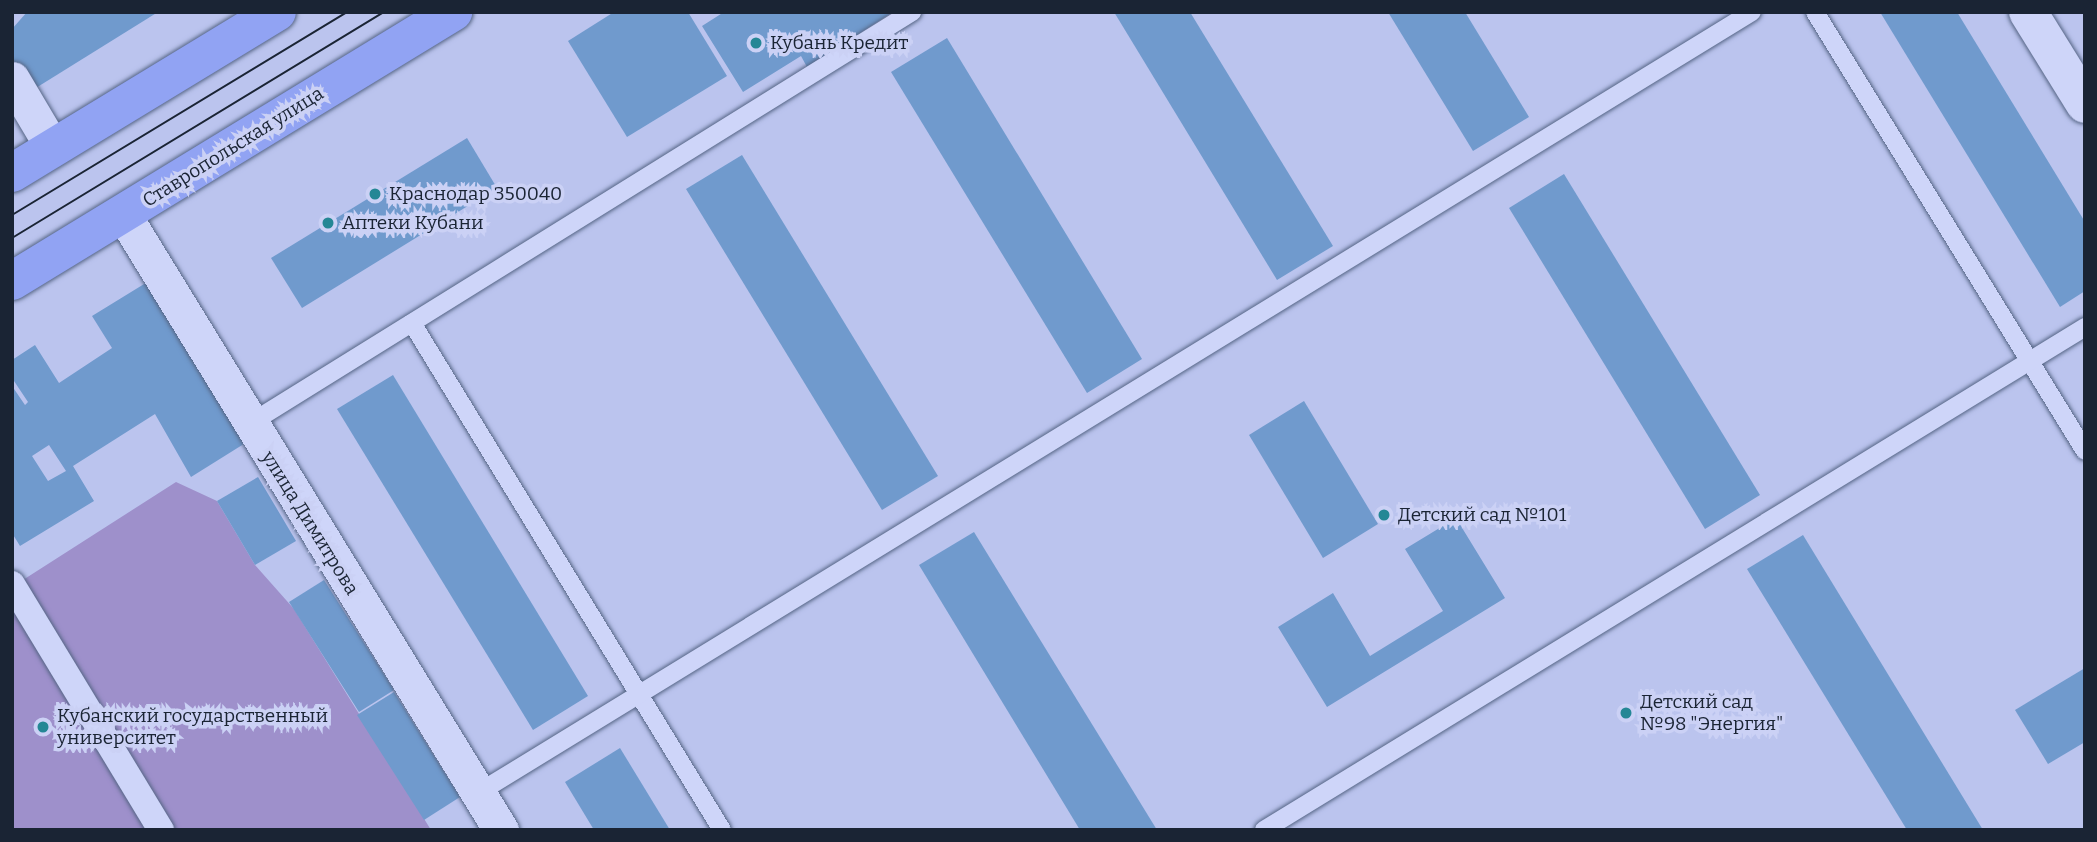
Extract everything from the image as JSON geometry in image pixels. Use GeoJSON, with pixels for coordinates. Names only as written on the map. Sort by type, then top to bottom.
{"type":"FeatureCollection","features":[{"type":"Feature","properties":{"kind":"main road"},"geometry":{"type":"LineString","coordinates":[[12,173],[277,12]]}},
{"type":"Feature","properties":{"kind":"main road","name":"Ставропольская улица"},"geometry":{"type":"LineString","coordinates":[[12,282],[453,12]]}},
{"type":"Feature","properties":{"kind":"main road"},"geometry":{"type":"LineString","coordinates":[[2028,12],[2083,97]]}},
{"type":"Feature","properties":{"kind":"street"},"geometry":{"type":"LineString","coordinates":[[12,79],[53,148]]}},
{"type":"Feature","properties":{"kind":"street","name":"улица Димитрова"},"geometry":{"type":"LineString","coordinates":[[123,214],[249,424],[501,830]]}},
{"type":"Feature","properties":{"kind":"street"},"geometry":{"type":"LineString","coordinates":[[12,584],[161,830]]}},
{"type":"Feature","properties":{"kind":"lane"},"geometry":{"type":"LineString","coordinates":[[249,424],[912,12]]}},
{"type":"Feature","properties":{"kind":"lane"},"geometry":{"type":"LineString","coordinates":[[478,793],[1752,12]]}},
{"type":"Feature","properties":{"kind":"lane"},"geometry":{"type":"LineString","coordinates":[[1815,12],[2085,451]]}},
{"type":"Feature","properties":{"kind":"lane"},"geometry":{"type":"LineString","coordinates":[[412,323],[722,830]]}},
{"type":"Feature","properties":{"kind":"lane"},"geometry":{"type":"LineString","coordinates":[[1264,830],[2085,327]]}},
{"type":"Feature","properties":{"kind":"shaded area"},"geometry":{"type":"Polygon","coordinates":[[[176,482],[217,501],[255,565],[294,609],[431,830],[12,830],[12,587],[176,482]]]}},
{"type":"Feature","properties":{"kind":"building"},"geometry":{"type":"Polygon","coordinates":[[[27,12],[158,12],[31,91],[12,62],[12,29],[27,12]]]}},
{"type":"Feature","properties":{"kind":"building"},"geometry":{"type":"Polygon","coordinates":[[[614,12],[688,12],[727,76],[627,137],[568,41],[614,12]]]}},
{"type":"Feature","properties":{"kind":"building"},"geometry":{"type":"Polygon","coordinates":[[[724,12],[893,12],[807,67],[801,56],[743,92],[702,26],[724,12]]]}},
{"type":"Feature","properties":{"kind":"building"},"geometry":{"type":"Polygon","coordinates":[[[1114,12],[1190,12],[1333,246],[1277,280],[1114,12]]]}},
{"type":"Feature","properties":{"kind":"building"},"geometry":{"type":"Polygon","coordinates":[[[1388,12],[1465,12],[1529,117],[1473,151],[1388,12]]]}},
{"type":"Feature","properties":{"kind":"building"},"geometry":{"type":"Polygon","coordinates":[[[1880,12],[1957,12],[2085,222],[2085,291],[2060,307],[1880,12]]]}},
{"type":"Feature","properties":{"kind":"building"},"geometry":{"type":"Polygon","coordinates":[[[947,38],[1142,359],[1087,393],[891,72],[947,38]]]}},
{"type":"Feature","properties":{"kind":"building"},"geometry":{"type":"Polygon","coordinates":[[[467,138],[497,188],[302,308],[271,258],[467,138]]]}},
{"type":"Feature","properties":{"kind":"building"},"geometry":{"type":"Polygon","coordinates":[[[742,155],[938,476],[882,510],[686,189],[742,155]]]}},
{"type":"Feature","properties":{"kind":"building"},"geometry":{"type":"Polygon","coordinates":[[[1564,174],[1760,495],[1705,529],[1509,208],[1564,174]]]}},
{"type":"Feature","properties":{"kind":"building"},"geometry":{"type":"Polygon","coordinates":[[[149,281],[247,442],[191,477],[155,414],[73,466],[94,501],[20,546],[12,533],[12,386],[25,405],[28,402],[12,378],[12,360],[35,345],[59,383],[112,348],[92,316],[149,281]],[[49,445],[32,456],[48,481],[66,471],[49,445]]]}},
{"type":"Feature","properties":{"kind":"building"},"geometry":{"type":"Polygon","coordinates":[[[393,375],[588,696],[533,730],[337,409],[393,375]]]}},
{"type":"Feature","properties":{"kind":"building"},"geometry":{"type":"Polygon","coordinates":[[[1304,401],[1378,524],[1323,558],[1249,435],[1304,401]]]}},
{"type":"Feature","properties":{"kind":"building"},"geometry":{"type":"Polygon","coordinates":[[[258,477],[296,541],[255,565],[217,501],[258,477]]]}},
{"type":"Feature","properties":{"kind":"building"},"geometry":{"type":"Polygon","coordinates":[[[1456,518],[1505,598],[1327,707],[1278,627],[1333,593],[1370,656],[1443,611],[1405,549],[1456,518]]]}},
{"type":"Feature","properties":{"kind":"building"},"geometry":{"type":"Polygon","coordinates":[[[974,532],[1157,830],[1080,830],[919,565],[974,532]]]}},
{"type":"Feature","properties":{"kind":"building"},"geometry":{"type":"Polygon","coordinates":[[[1803,535],[1983,830],[1907,830],[1747,569],[1803,535]]]}},
{"type":"Feature","properties":{"kind":"building"},"geometry":{"type":"Polygon","coordinates":[[[324,580],[394,690],[359,712],[289,602],[324,580]]]}},
{"type":"Feature","properties":{"kind":"building"},"geometry":{"type":"Polygon","coordinates":[[[2085,668],[2085,742],[2048,764],[2015,710],[2085,668]]]}},
{"type":"Feature","properties":{"kind":"building"},"geometry":{"type":"Polygon","coordinates":[[[394,692],[460,797],[424,820],[357,715],[394,692]]]}},
{"type":"Feature","properties":{"kind":"building"},"geometry":{"type":"Polygon","coordinates":[[[620,748],[670,830],[594,830],[565,782],[620,748]]]}},
{"type":"Feature","properties":{"kind":"tram line"},"geometry":{"type":"LineString","coordinates":[[12,215],[347,12]]}},
{"type":"Feature","properties":{"kind":"tram line"},"geometry":{"type":"LineString","coordinates":[[12,238],[383,12]]}},
{"type":"Feature","properties":{"kind":"place","name":"Кубань Кредит"},"geometry":{"type":"Point","coordinates":[756,43]}},
{"type":"Feature","properties":{"kind":"place","name":"Краснодар 350040"},"geometry":{"type":"Point","coordinates":[375,194]}},
{"type":"Feature","properties":{"kind":"place","name":"Аптеки Кубани"},"geometry":{"type":"Point","coordinates":[328,223]}},
{"type":"Feature","properties":{"kind":"place","name":"Детский сад №101"},"geometry":{"type":"Point","coordinates":[1384,515]}},
{"type":"Feature","properties":{"kind":"place","name":"Детский сад №98 \"Энергия\""},"geometry":{"type":"Point","coordinates":[1626,713]}},
{"type":"Feature","properties":{"kind":"place","name":"Кубанский государственный университет"},"geometry":{"type":"Point","coordinates":[43,727]}}]}
